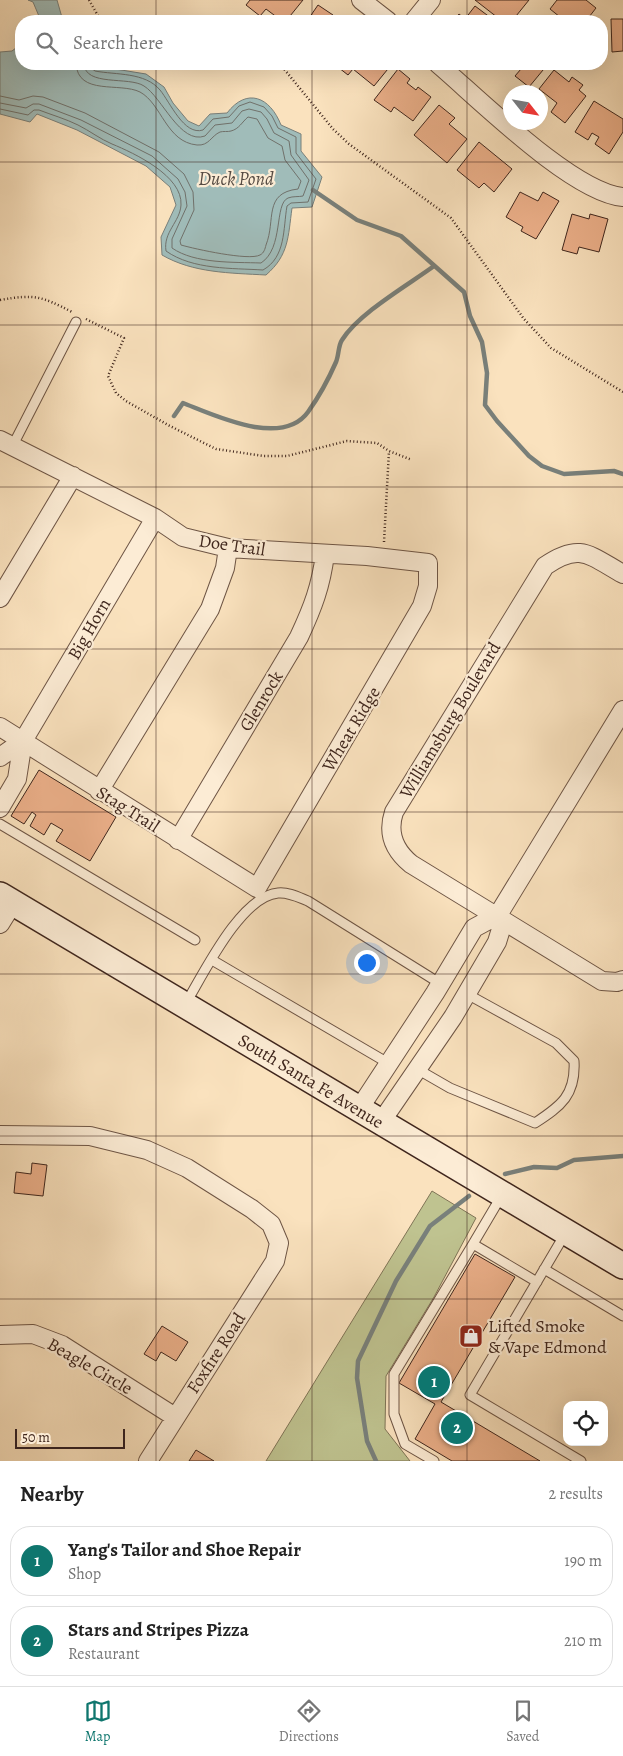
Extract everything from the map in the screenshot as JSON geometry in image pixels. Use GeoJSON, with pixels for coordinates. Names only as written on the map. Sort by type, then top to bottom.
{"type":"FeatureCollection","features":[{"type":"Feature","properties":{"kind":"main road","name":"South Santa Fe Avenue"},"geometry":{"type":"LineString","coordinates":[[4,907],[185,1005],[623,1266]]}},
{"type":"Feature","properties":{"kind":"street"},"geometry":{"type":"LineString","coordinates":[[361,0],[380,15]]}},
{"type":"Feature","properties":{"kind":"street"},"geometry":{"type":"LineString","coordinates":[[419,15],[431,0]]}},
{"type":"Feature","properties":{"kind":"street"},"geometry":{"type":"LineString","coordinates":[[445,70],[555,164],[586,185],[615,196],[623,197]]}},
{"type":"Feature","properties":{"kind":"street","name":"Doe Trail"},"geometry":{"type":"LineString","coordinates":[[7,442],[155,518],[183,537],[228,548],[383,558],[428,563]]}},
{"type":"Feature","properties":{"kind":"street"},"geometry":{"type":"LineString","coordinates":[[0,598],[73,476]]}},
{"type":"Feature","properties":{"kind":"street","name":"Big Horn"},"geometry":{"type":"LineString","coordinates":[[0,808],[17,779],[23,741],[155,518]]}},
{"type":"Feature","properties":{"kind":"street"},"geometry":{"type":"LineString","coordinates":[[99,790],[210,609],[224,568],[228,548]]}},
{"type":"Feature","properties":{"kind":"street","name":"Williamsburg Boulevard"},"geometry":{"type":"LineString","coordinates":[[623,574],[595,558],[577,552],[562,554],[545,566],[394,812],[390,826],[391,834],[403,858],[602,981],[617,982],[623,980]]}},
{"type":"Feature","properties":{"kind":"street","name":"Glenrock"},"geometry":{"type":"LineString","coordinates":[[178,840],[299,637],[317,597],[324,554]]}},
{"type":"Feature","properties":{"kind":"street","name":"Wheat Ridge"},"geometry":{"type":"LineString","coordinates":[[257,888],[422,606],[428,586],[428,563]]}},
{"type":"Feature","properties":{"kind":"street"},"geometry":{"type":"LineString","coordinates":[[359,1109],[441,984],[474,928],[498,915],[623,710]]}},
{"type":"Feature","properties":{"kind":"street","name":"Stag Trail"},"geometry":{"type":"LineString","coordinates":[[0,727],[257,888]]}},
{"type":"Feature","properties":{"kind":"street","name":"Big Horn"},"geometry":{"type":"LineString","coordinates":[[0,757],[23,741]]}},
{"type":"Feature","properties":{"kind":"street"},"geometry":{"type":"LineString","coordinates":[[381,1122],[467,994],[497,942],[500,929],[498,915]]}},
{"type":"Feature","properties":{"kind":"street"},"geometry":{"type":"LineString","coordinates":[[441,984],[467,994]]}},
{"type":"Feature","properties":{"kind":"street"},"geometry":{"type":"LineString","coordinates":[[388,1063],[417,1069]]}},
{"type":"Feature","properties":{"kind":"street","name":"Foxfire Road"},"geometry":{"type":"LineString","coordinates":[[0,1135],[90,1136],[148,1150],[187,1168],[252,1209],[270,1224],[279,1243],[275,1261],[148,1461]]}},
{"type":"Feature","properties":{"kind":"street","name":"Beagle Circle"},"geometry":{"type":"LineString","coordinates":[[0,1335],[33,1334],[62,1345],[175,1417]]}},
{"type":"Feature","properties":{"kind":"lane"},"geometry":{"type":"LineString","coordinates":[[7,442],[76,322]]}},
{"type":"Feature","properties":{"kind":"lane"},"geometry":{"type":"LineString","coordinates":[[0,824],[195,940]]}},
{"type":"Feature","properties":{"kind":"lane"},"geometry":{"type":"LineString","coordinates":[[185,1005],[230,930],[249,908],[265,897],[277,893],[291,894],[308,901],[441,984]]}},
{"type":"Feature","properties":{"kind":"lane"},"geometry":{"type":"LineString","coordinates":[[212,960],[388,1063]]}},
{"type":"Feature","properties":{"kind":"lane"},"geometry":{"type":"LineString","coordinates":[[417,1069],[450,1088],[535,1123],[561,1106],[575,1078],[574,1061],[556,1043],[467,994]]}},
{"type":"Feature","properties":{"kind":"lane"},"geometry":{"type":"LineString","coordinates":[[434,1461],[405,1444],[394,1414],[394,1374],[503,1194]]}},
{"type":"Feature","properties":{"kind":"lane"},"geometry":{"type":"LineString","coordinates":[[566,1232],[470,1395],[581,1461]]}},
{"type":"Feature","properties":{"kind":"lane"},"geometry":{"type":"LineString","coordinates":[[473,1244],[537,1282]]}},
{"type":"Feature","properties":{"kind":"lane"},"geometry":{"type":"LineString","coordinates":[[544,1269],[623,1316]]}},
{"type":"Feature","properties":{"kind":"path"},"geometry":{"type":"LineString","coordinates":[[89,0],[98,15]]}},
{"type":"Feature","properties":{"kind":"path"},"geometry":{"type":"LineString","coordinates":[[285,70],[333,129],[349,144],[451,218],[524,320],[551,348],[623,392]]}},
{"type":"Feature","properties":{"kind":"path"},"geometry":{"type":"LineString","coordinates":[[0,300],[29,295],[47,299],[124,338],[108,376],[116,393],[168,425],[216,449],[264,456],[287,456],[347,441],[377,442],[389,451],[412,460]]}},
{"type":"Feature","properties":{"kind":"path"},"geometry":{"type":"LineString","coordinates":[[383,558],[389,451]]}},
{"type":"Feature","properties":{"kind":"green space"},"geometry":{"type":"Polygon","coordinates":[[[432,1191],[476,1218],[434,1297],[386,1376],[385,1429],[410,1461],[266,1461],[432,1191]]]}},
{"type":"Feature","properties":{"kind":"water"},"geometry":{"type":"Polygon","coordinates":[[[28,0],[57,0],[61,15],[38,15],[33,2],[28,0]]]}},
{"type":"Feature","properties":{"kind":"water","name":"Duck Pond"},"geometry":{"type":"Polygon","coordinates":[[[15,49],[15,70],[121,70],[146,74],[164,87],[173,103],[188,121],[199,126],[210,114],[227,113],[242,100],[250,98],[264,102],[271,108],[281,125],[301,134],[301,151],[322,177],[312,207],[292,208],[286,245],[274,268],[266,275],[225,273],[199,269],[162,255],[161,237],[176,205],[170,187],[146,166],[77,130],[37,114],[30,122],[0,114],[0,52],[12,51],[15,49]]]}},
{"type":"Feature","properties":{"kind":"building"},"geometry":{"type":"Polygon","coordinates":[[[250,0],[303,0],[291,15],[274,15],[266,9],[259,15],[246,5],[250,0]]]}},
{"type":"Feature","properties":{"kind":"building"},"geometry":{"type":"Polygon","coordinates":[[[475,0],[529,0],[517,15],[494,15],[475,0]]]}},
{"type":"Feature","properties":{"kind":"building"},"geometry":{"type":"Polygon","coordinates":[[[557,0],[586,0],[596,8],[591,15],[558,15],[550,9],[557,0]]]}},
{"type":"Feature","properties":{"kind":"building"},"geometry":{"type":"Polygon","coordinates":[[[318,5],[333,15],[311,15],[318,5]]]}},
{"type":"Feature","properties":{"kind":"building"},"geometry":{"type":"Polygon","coordinates":[[[475,6],[487,15],[468,15],[475,6]]]}},
{"type":"Feature","properties":{"kind":"building"},"geometry":{"type":"Polygon","coordinates":[[[611,19],[623,19],[623,51],[612,52],[611,19]]]}},
{"type":"Feature","properties":{"kind":"building"},"geometry":{"type":"Polygon","coordinates":[[[342,70],[352,70],[348,75],[342,70]]]}},
{"type":"Feature","properties":{"kind":"building"},"geometry":{"type":"Polygon","coordinates":[[[354,70],[387,70],[374,86],[354,70]]]}},
{"type":"Feature","properties":{"kind":"building"},"geometry":{"type":"Polygon","coordinates":[[[397,70],[410,79],[407,83],[416,90],[418,87],[431,97],[413,121],[394,107],[391,112],[374,100],[397,70]]]}},
{"type":"Feature","properties":{"kind":"building"},"geometry":{"type":"Polygon","coordinates":[[[520,70],[543,70],[531,85],[526,85],[515,76],[520,70]]]}},
{"type":"Feature","properties":{"kind":"building"},"geometry":{"type":"Polygon","coordinates":[[[554,70],[569,82],[572,77],[583,85],[579,90],[586,96],[565,123],[551,112],[557,103],[548,96],[548,85],[542,85],[554,70]]]}},
{"type":"Feature","properties":{"kind":"building"},"geometry":{"type":"Polygon","coordinates":[[[594,101],[623,119],[623,132],[609,154],[595,144],[599,137],[592,133],[588,140],[575,132],[594,101]]]}},
{"type":"Feature","properties":{"kind":"building"},"geometry":{"type":"Polygon","coordinates":[[[439,105],[455,118],[449,124],[467,139],[447,163],[414,135],[439,105]]]}},
{"type":"Feature","properties":{"kind":"building"},"geometry":{"type":"Polygon","coordinates":[[[479,142],[512,169],[494,192],[484,183],[479,188],[457,170],[479,142]]]}},
{"type":"Feature","properties":{"kind":"building"},"geometry":{"type":"Polygon","coordinates":[[[520,192],[538,201],[543,192],[559,201],[536,239],[521,231],[523,227],[506,217],[520,192]]]}},
{"type":"Feature","properties":{"kind":"building"},"geometry":{"type":"Polygon","coordinates":[[[572,214],[589,219],[590,214],[608,219],[599,252],[579,247],[577,254],[562,250],[572,214]]]}},
{"type":"Feature","properties":{"kind":"building"},"geometry":{"type":"Polygon","coordinates":[[[39,770],[116,817],[90,861],[56,841],[63,830],[51,823],[44,835],[30,826],[36,815],[32,812],[24,824],[11,816],[39,770]]]}},
{"type":"Feature","properties":{"kind":"building"},"geometry":{"type":"Polygon","coordinates":[[[32,1163],[47,1165],[43,1196],[14,1193],[16,1172],[31,1174],[32,1163]]]}},
{"type":"Feature","properties":{"kind":"building"},"geometry":{"type":"Polygon","coordinates":[[[475,1254],[515,1277],[441,1402],[540,1461],[452,1461],[415,1439],[435,1404],[399,1383],[475,1254]]]}},
{"type":"Feature","properties":{"kind":"building"},"geometry":{"type":"Polygon","coordinates":[[[162,1326],[188,1342],[176,1361],[161,1352],[156,1361],[144,1354],[162,1326]]]}},
{"type":"Feature","properties":{"kind":"building"},"geometry":{"type":"Polygon","coordinates":[[[196,1450],[214,1461],[189,1461],[196,1450]]]}},
{"type":"Feature","properties":{"kind":"waterway"},"geometry":{"type":"LineString","coordinates":[[313,190],[357,220],[401,236],[464,292],[470,316],[482,342],[487,373],[485,405],[529,456],[542,466],[564,474],[614,471],[623,474]]}},
{"type":"Feature","properties":{"kind":"waterway"},"geometry":{"type":"LineString","coordinates":[[174,416],[183,403],[247,426],[282,427],[296,422],[308,412],[327,381],[336,362],[341,342],[350,330],[372,310],[434,266]]}},
{"type":"Feature","properties":{"kind":"waterway"},"geometry":{"type":"LineString","coordinates":[[505,1174],[534,1167],[557,1168],[574,1160],[623,1156]]}},
{"type":"Feature","properties":{"kind":"waterway"},"geometry":{"type":"LineString","coordinates":[[376,1461],[367,1441],[357,1378],[358,1361],[396,1281],[430,1226],[469,1196]]}},
{"type":"Feature","properties":{"kind":"place","name":"Lifted Smoke & Vape Edmond"},"geometry":{"type":"Point","coordinates":[471,1336]}},
{"type":"Feature","properties":{"kind":"place","name":"Yang's Tailor and Shoe Repair"},"geometry":{"type":"Point","coordinates":[434,1382]}},
{"type":"Feature","properties":{"kind":"place","name":"Stars and Stripes Pizza"},"geometry":{"type":"Point","coordinates":[457,1428]}}]}
